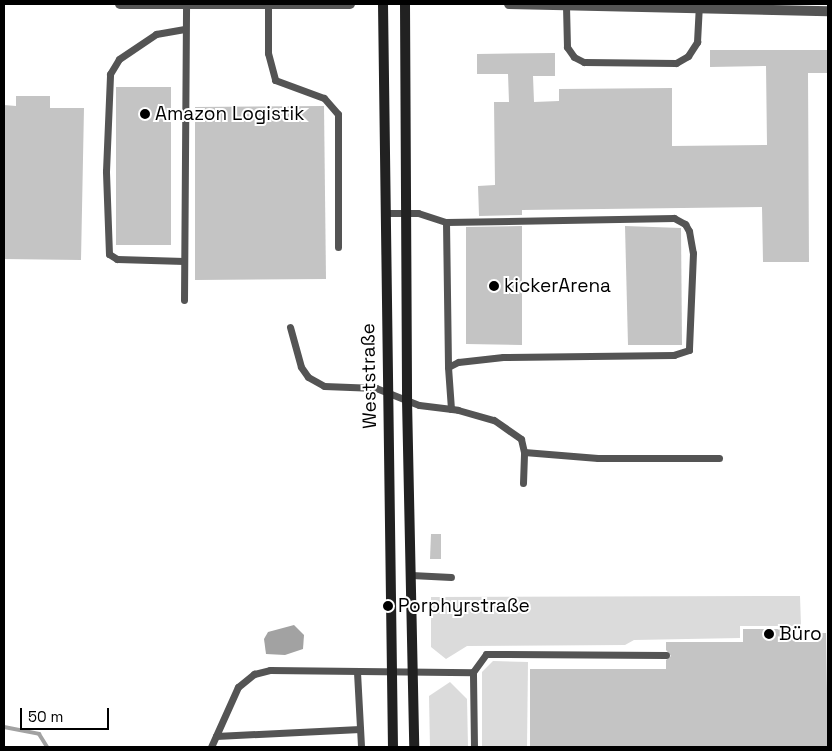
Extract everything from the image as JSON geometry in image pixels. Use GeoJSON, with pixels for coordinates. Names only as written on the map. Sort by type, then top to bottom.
{"type":"FeatureCollection","features":[{"type":"Feature","properties":{"kind":"main road","name":"Weststraße"},"geometry":{"type":"LineString","coordinates":[[383,4],[392,747]]}},
{"type":"Feature","properties":{"kind":"main road"},"geometry":{"type":"LineString","coordinates":[[405,4],[408,213],[407,400],[414,747]]}},
{"type":"Feature","properties":{"kind":"street"},"geometry":{"type":"LineString","coordinates":[[120,4],[350,4]]}},
{"type":"Feature","properties":{"kind":"street"},"geometry":{"type":"LineString","coordinates":[[509,4],[828,11]]}},
{"type":"Feature","properties":{"kind":"lane"},"geometry":{"type":"LineString","coordinates":[[184,300],[186,5]]}},
{"type":"Feature","properties":{"kind":"lane"},"geometry":{"type":"LineString","coordinates":[[268,5],[268,52],[275,80],[324,98],[338,114],[338,246]]}},
{"type":"Feature","properties":{"kind":"lane"},"geometry":{"type":"LineString","coordinates":[[566,6],[567,47],[574,57],[584,62],[676,63],[688,56],[697,42],[699,9]]}},
{"type":"Feature","properties":{"kind":"lane"},"geometry":{"type":"LineString","coordinates":[[184,261],[117,259],[109,254],[106,171],[110,74],[119,59],[156,34],[185,28]]}},
{"type":"Feature","properties":{"kind":"lane"},"geometry":{"type":"LineString","coordinates":[[385,213],[408,213],[446,222],[674,218],[685,224],[689,231],[692,253],[689,350],[674,355],[503,357],[458,362],[448,367]]}},
{"type":"Feature","properties":{"kind":"lane"},"geometry":{"type":"LineString","coordinates":[[446,222],[448,367],[451,409]]}},
{"type":"Feature","properties":{"kind":"lane"},"geometry":{"type":"LineString","coordinates":[[290,327],[296,356],[308,377],[324,386],[376,388],[407,400],[494,420],[509,428],[521,440],[524,452],[522,483]]}},
{"type":"Feature","properties":{"kind":"lane"},"geometry":{"type":"LineString","coordinates":[[524,452],[598,458],[719,458]]}},
{"type":"Feature","properties":{"kind":"lane"},"geometry":{"type":"LineString","coordinates":[[411,575],[452,577]]}},
{"type":"Feature","properties":{"kind":"lane"},"geometry":{"type":"LineString","coordinates":[[474,747],[473,672],[486,654],[666,655]]}},
{"type":"Feature","properties":{"kind":"lane"},"geometry":{"type":"LineString","coordinates":[[211,747],[238,687],[254,674],[270,670],[473,672]]}},
{"type":"Feature","properties":{"kind":"lane"},"geometry":{"type":"LineString","coordinates":[[357,672],[360,747]]}},
{"type":"Feature","properties":{"kind":"lane"},"geometry":{"type":"LineString","coordinates":[[216,736],[360,729]]}},
{"type":"Feature","properties":{"kind":"shaded area"},"geometry":{"type":"Polygon","coordinates":[[[800,596],[801,626],[740,626],[740,638],[634,640],[625,645],[467,646],[446,659],[431,647],[431,597],[800,596]]]}},
{"type":"Feature","properties":{"kind":"shaded area"},"geometry":{"type":"Polygon","coordinates":[[[294,625],[304,635],[303,649],[285,655],[266,654],[264,639],[268,632],[294,625]]]}},
{"type":"Feature","properties":{"kind":"shaded area"},"geometry":{"type":"Polygon","coordinates":[[[493,661],[528,662],[527,747],[482,747],[482,672],[493,661]]]}},
{"type":"Feature","properties":{"kind":"shaded area"},"geometry":{"type":"Polygon","coordinates":[[[450,682],[467,699],[468,747],[430,747],[429,696],[450,682]]]}},
{"type":"Feature","properties":{"kind":"building"},"geometry":{"type":"Polygon","coordinates":[[[710,50],[828,50],[828,73],[808,73],[809,262],[763,262],[762,207],[522,210],[522,215],[479,216],[478,186],[495,185],[494,102],[509,102],[508,74],[477,74],[477,54],[555,53],[555,76],[533,76],[534,102],[559,101],[559,89],[672,88],[672,146],[767,145],[766,66],[710,67],[710,50]]]}},
{"type":"Feature","properties":{"kind":"building"},"geometry":{"type":"Polygon","coordinates":[[[116,87],[171,87],[171,245],[116,245],[116,87]]]}},
{"type":"Feature","properties":{"kind":"building"},"geometry":{"type":"Polygon","coordinates":[[[16,96],[50,96],[50,108],[84,108],[81,260],[4,259],[4,105],[16,106],[16,96]]]}},
{"type":"Feature","properties":{"kind":"building"},"geometry":{"type":"Polygon","coordinates":[[[324,106],[326,279],[195,280],[195,107],[324,106]]]}},
{"type":"Feature","properties":{"kind":"building","name":"kickerArena"},"geometry":{"type":"Polygon","coordinates":[[[522,226],[522,345],[466,344],[466,227],[522,226]]]}},
{"type":"Feature","properties":{"kind":"building","name":"kickerArena"},"geometry":{"type":"Polygon","coordinates":[[[625,226],[681,228],[682,345],[628,345],[625,226]]]}},
{"type":"Feature","properties":{"kind":"building"},"geometry":{"type":"Polygon","coordinates":[[[431,534],[441,534],[441,559],[430,559],[431,534]]]}},
{"type":"Feature","properties":{"kind":"building"},"geometry":{"type":"Polygon","coordinates":[[[743,629],[795,629],[795,642],[817,642],[817,633],[826,633],[828,747],[530,747],[530,669],[666,669],[666,660],[671,656],[666,650],[666,642],[743,642],[743,629]]]}},
{"type":"Feature","properties":{"kind":"waterway"},"geometry":{"type":"LineString","coordinates":[[4,727],[39,734],[47,747]]}},
{"type":"Feature","properties":{"kind":"place","name":"Amazon Logistik"},"geometry":{"type":"Point","coordinates":[145,114]}},
{"type":"Feature","properties":{"kind":"place","name":"kickerArena"},"geometry":{"type":"Point","coordinates":[494,286]}},
{"type":"Feature","properties":{"kind":"place","name":"Porphyrstraße"},"geometry":{"type":"Point","coordinates":[388,606]}},
{"type":"Feature","properties":{"kind":"place","name":"Büro"},"geometry":{"type":"Point","coordinates":[769,634]}}]}
